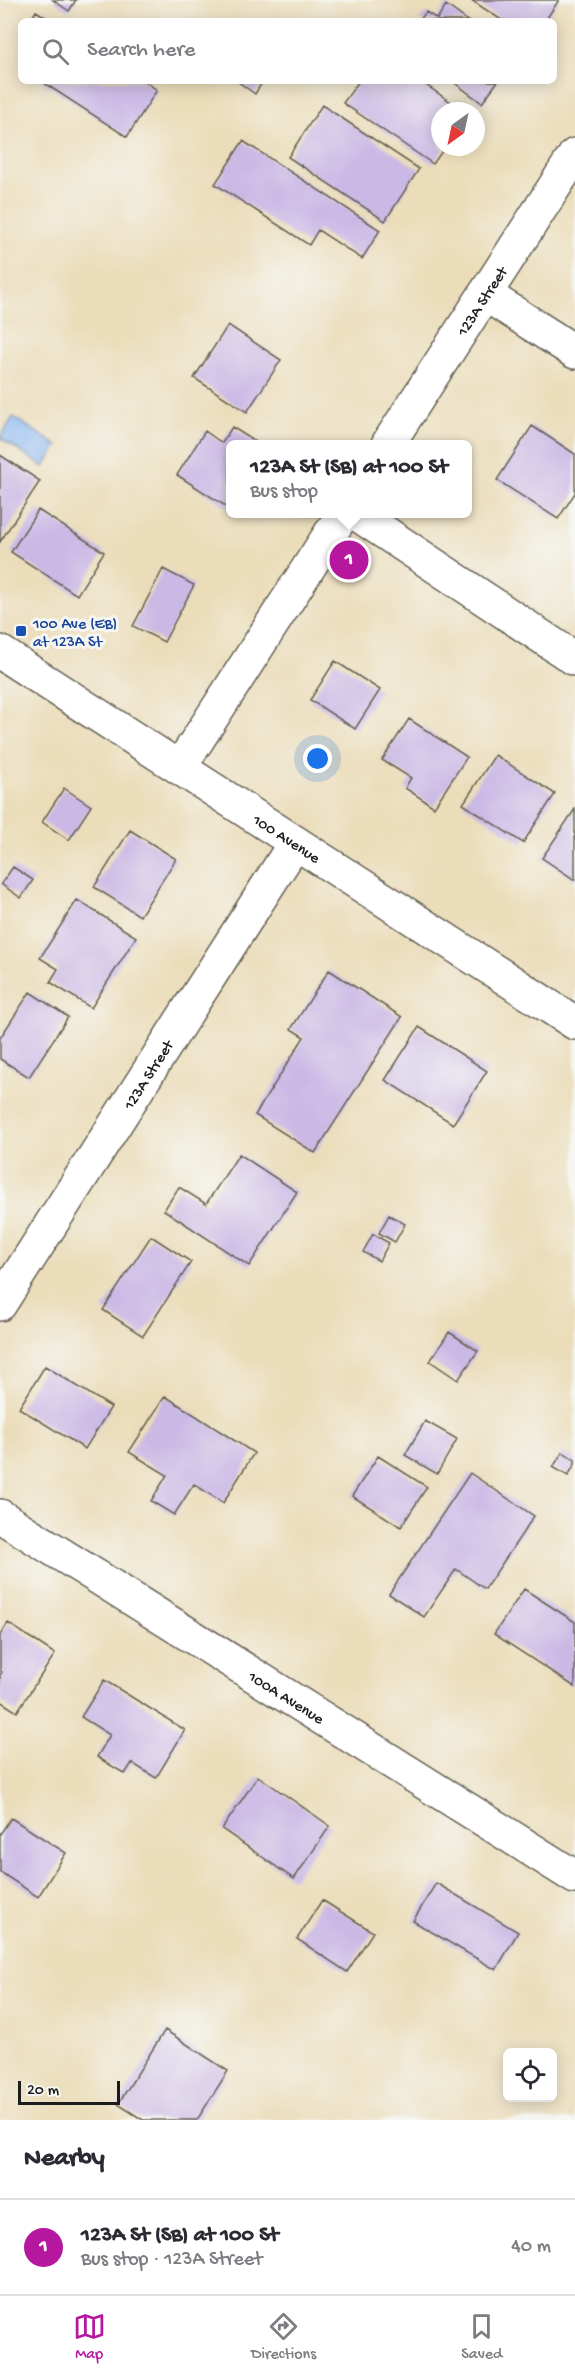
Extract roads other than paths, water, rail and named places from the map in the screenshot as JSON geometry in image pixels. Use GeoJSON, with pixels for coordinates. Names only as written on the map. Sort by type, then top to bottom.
{"type":"FeatureCollection","features":[{"type":"Feature","properties":{"kind":"street","name":"123A Street"},"geometry":{"type":"LineString","coordinates":[[391,440],[575,155]]}},
{"type":"Feature","properties":{"kind":"street"},"geometry":{"type":"LineString","coordinates":[[485,294],[575,352]]}},
{"type":"Feature","properties":{"kind":"street"},"geometry":{"type":"LineString","coordinates":[[180,767],[340,518]]}},
{"type":"Feature","properties":{"kind":"street"},"geometry":{"type":"LineString","coordinates":[[364,518],[575,659]]}},
{"type":"Feature","properties":{"kind":"street","name":"100 Avenue"},"geometry":{"type":"LineString","coordinates":[[0,652],[575,1023]]}},
{"type":"Feature","properties":{"kind":"street","name":"123A Street"},"geometry":{"type":"LineString","coordinates":[[0,1304],[295,843]]}},
{"type":"Feature","properties":{"kind":"street","name":"100A Avenue"},"geometry":{"type":"LineString","coordinates":[[0,1516],[575,1877]]}},
{"type":"Feature","properties":{"kind":"water"},"geometry":{"type":"Polygon","coordinates":[[[13,417],[58,446],[44,467],[0,438],[13,417]]]}},
{"type":"Feature","properties":{"kind":"place","name":"123A St (SB) at 100 St"},"geometry":{"type":"Point","coordinates":[349,560]}},
{"type":"Feature","properties":{"kind":"place","name":"100 Ave (EB) at 123A St"},"geometry":{"type":"Point","coordinates":[21,631]}}]}
